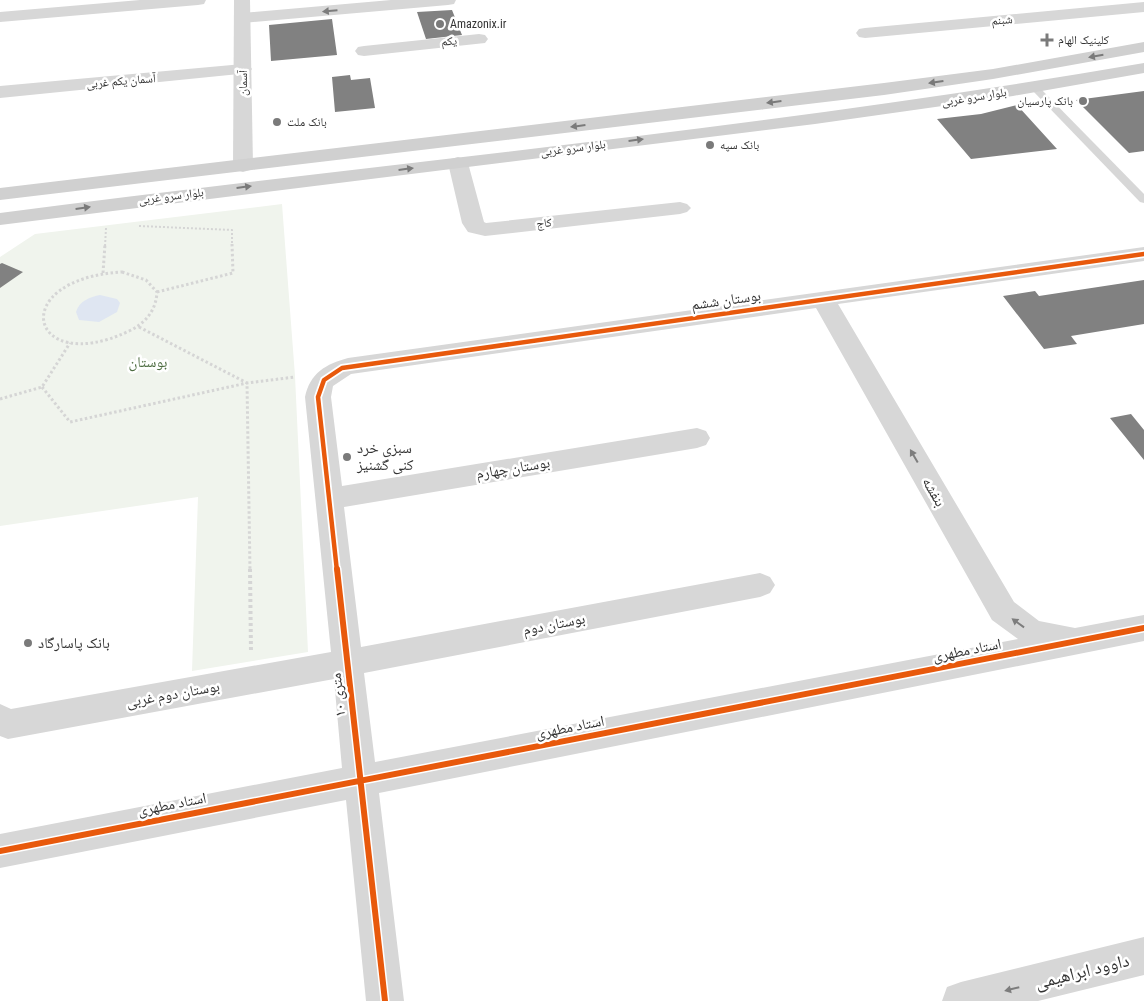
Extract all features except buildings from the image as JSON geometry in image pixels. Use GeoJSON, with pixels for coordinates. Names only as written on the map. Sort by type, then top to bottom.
{"type":"FeatureCollection","features":[{"type":"Feature","properties":{"kind":"main road","name":"بلوار سرو غربی"},"geometry":{"type":"LineString","coordinates":[[0,194],[884,89],[992,74],[1144,47]]}},
{"type":"Feature","properties":{"kind":"main road","name":"بلوار سرو غربی"},"geometry":{"type":"LineString","coordinates":[[0,219],[900,108],[1035,88],[1144,68]]}},
{"type":"Feature","properties":{"kind":"main road"},"geometry":{"type":"LineString","coordinates":[[0,232],[44,213]]}},
{"type":"Feature","properties":{"kind":"street"},"geometry":{"type":"LineString","coordinates":[[0,17],[198,0]]}},
{"type":"Feature","properties":{"kind":"street","name":"آسمان"},"geometry":{"type":"LineString","coordinates":[[242,0],[243,166]]}},
{"type":"Feature","properties":{"kind":"street"},"geometry":{"type":"LineString","coordinates":[[242,18],[413,24],[448,0]]}},
{"type":"Feature","properties":{"kind":"street","name":"شبنم"},"geometry":{"type":"LineString","coordinates":[[865,33],[1139,6]]}},
{"type":"Feature","properties":{"kind":"street","name":"یکم"},"geometry":{"type":"LineString","coordinates":[[364,51],[413,24],[479,39]]}},
{"type":"Feature","properties":{"kind":"street","name":"آسمان یکم غربی"},"geometry":{"type":"LineString","coordinates":[[0,92],[243,69]]}},
{"type":"Feature","properties":{"kind":"street","name":"کاج"},"geometry":{"type":"LineString","coordinates":[[458,163],[473,223],[476,227],[484,230],[680,208]]}},
{"type":"Feature","properties":{"kind":"street","name":"بوستان ششم"},"geometry":{"type":"LineString","coordinates":[[320,387],[332,372],[348,366],[1144,254]]}},
{"type":"Feature","properties":{"kind":"street","name":"بنفشه"},"geometry":{"type":"LineString","coordinates":[[823,299],[1003,611],[1032,633],[1080,641]]}},
{"type":"Feature","properties":{"kind":"street","name":"۱۰ متری"},"geometry":{"type":"LineString","coordinates":[[320,387],[318,397],[385,1001]]}},
{"type":"Feature","properties":{"kind":"street","name":"بوستان چهارم"},"geometry":{"type":"LineString","coordinates":[[329,499],[697,438]]}},
{"type":"Feature","properties":{"kind":"street","name":"بوستان دوم"},"geometry":{"type":"LineString","coordinates":[[347,663],[760,585]]}},
{"type":"Feature","properties":{"kind":"street","name":"استاد مطهری"},"geometry":{"type":"LineString","coordinates":[[0,851],[1144,628]]}},
{"type":"Feature","properties":{"kind":"street","name":"بوستان دوم غربی"},"geometry":{"type":"LineString","coordinates":[[0,719],[8,724],[347,663]]}},
{"type":"Feature","properties":{"kind":"street","name":"داوود ابراهیمی"},"geometry":{"type":"LineString","coordinates":[[961,1001],[1144,956]]}},
{"type":"Feature","properties":{"kind":"lane"},"geometry":{"type":"LineString","coordinates":[[1035,88],[1144,200]]}},
{"type":"Feature","properties":{"kind":"path"},"geometry":{"type":"LineString","coordinates":[[103,273],[106,224]]}},
{"type":"Feature","properties":{"kind":"path"},"geometry":{"type":"LineString","coordinates":[[135,226],[232,230],[233,273],[157,292]]}},
{"type":"Feature","properties":{"kind":"path"},"geometry":{"type":"LineString","coordinates":[[122,272],[138,275],[150,282],[157,292],[157,304],[151,316],[139,327],[106,342],[70,343],[55,338],[45,330],[41,319],[44,307],[53,295],[67,284],[103,273],[122,272]]}},
{"type":"Feature","properties":{"kind":"path"},"geometry":{"type":"LineString","coordinates":[[139,327],[248,383]]}},
{"type":"Feature","properties":{"kind":"path"},"geometry":{"type":"LineString","coordinates":[[0,399],[42,387],[70,343]]}},
{"type":"Feature","properties":{"kind":"path"},"geometry":{"type":"LineString","coordinates":[[42,387],[70,422],[248,383],[295,376],[320,387]]}},
{"type":"Feature","properties":{"kind":"path"},"geometry":{"type":"LineString","coordinates":[[248,383],[250,680]]}},
{"type":"Feature","properties":{"kind":"green space","name":"بوستان"},"geometry":{"type":"Polygon","coordinates":[[[282,204],[295,376],[308,652],[192,671],[198,497],[0,526],[0,257],[35,234],[282,204]]]}},
{"type":"Feature","properties":{"kind":"shaded area"},"geometry":{"type":"Polygon","coordinates":[[[100,295],[117,299],[120,303],[117,312],[99,322],[79,320],[76,312],[82,302],[100,295]]]}},
{"type":"Feature","properties":{"kind":"cycle path"},"geometry":{"type":"LineString","coordinates":[[385,1001],[318,397],[321,385],[328,376],[348,366],[1144,254]]}},
{"type":"Feature","properties":{"kind":"cycle path"},"geometry":{"type":"LineString","coordinates":[[0,851],[1144,628]]}},
{"type":"Feature","properties":{"kind":"place","name":"Amazonix.ir"},"geometry":{"type":"Point","coordinates":[440,24]}},
{"type":"Feature","properties":{"kind":"place","name":"کلینیک الهام"},"geometry":{"type":"Point","coordinates":[1047,40]}},
{"type":"Feature","properties":{"kind":"place","name":"بانک پارسیان"},"geometry":{"type":"Point","coordinates":[1083,101]}},
{"type":"Feature","properties":{"kind":"place","name":"بانک ملت"},"geometry":{"type":"Point","coordinates":[277,122]}},
{"type":"Feature","properties":{"kind":"place","name":"بانک سپه"},"geometry":{"type":"Point","coordinates":[710,145]}},
{"type":"Feature","properties":{"kind":"place","name":"سبزی خرد کنی گشنیز"},"geometry":{"type":"Point","coordinates":[347,457]}},
{"type":"Feature","properties":{"kind":"place","name":"بانک پاسارگاد"},"geometry":{"type":"Point","coordinates":[28,643]}}]}
